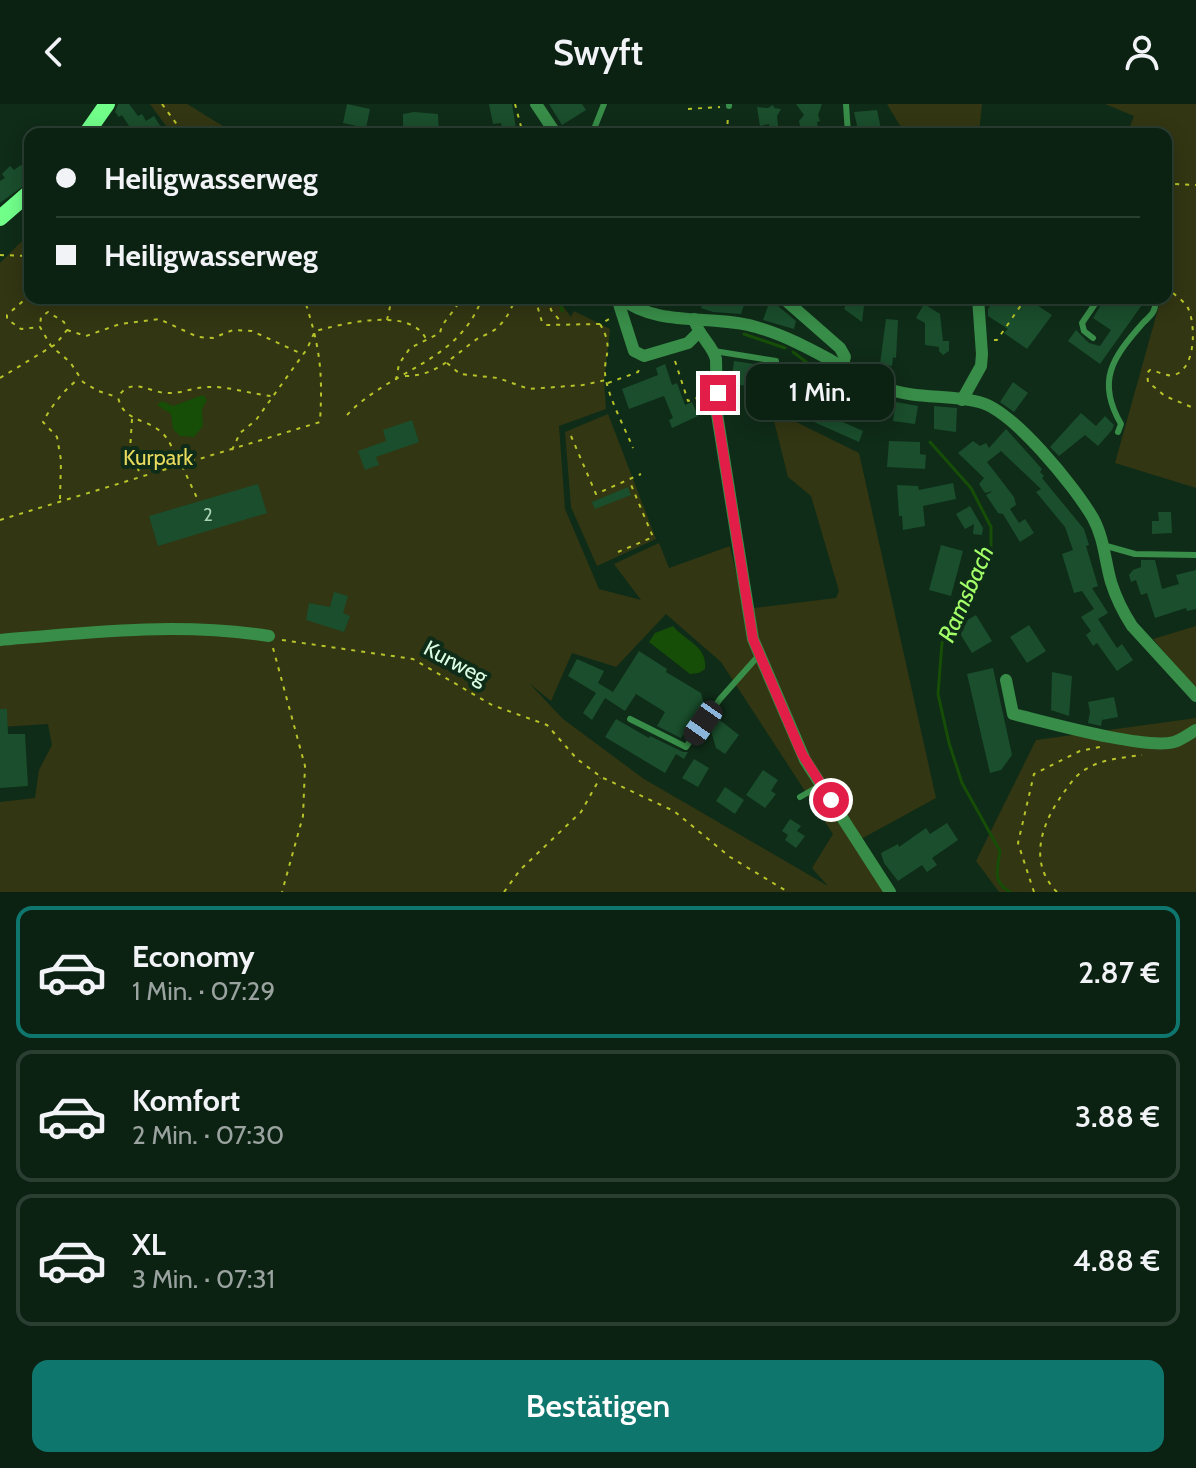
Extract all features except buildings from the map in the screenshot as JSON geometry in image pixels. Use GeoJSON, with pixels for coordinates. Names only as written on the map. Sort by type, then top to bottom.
{"type":"FeatureCollection","features":[{"type":"Feature","properties":{"kind":"main road"},"geometry":{"type":"LineString","coordinates":[[90,128],[107,104]]}},
{"type":"Feature","properties":{"kind":"main road"},"geometry":{"type":"LineString","coordinates":[[0,218],[24,197]]}},
{"type":"Feature","properties":{"kind":"street"},"geometry":{"type":"LineString","coordinates":[[536,104],[552,128]]}},
{"type":"Feature","properties":{"kind":"street"},"geometry":{"type":"LineString","coordinates":[[619,304],[634,351],[644,356],[688,343],[698,333]]}},
{"type":"Feature","properties":{"kind":"street"},"geometry":{"type":"LineString","coordinates":[[639,304],[671,317],[722,320],[759,327],[793,340],[889,389],[981,402],[996,408],[1016,425],[1084,504],[1097,526],[1111,582],[1124,614],[1196,696]]}},
{"type":"Feature","properties":{"kind":"street"},"geometry":{"type":"LineString","coordinates":[[790,304],[840,348],[845,357],[842,366]]}},
{"type":"Feature","properties":{"kind":"street"},"geometry":{"type":"LineString","coordinates":[[962,400],[981,366],[978,304]]}},
{"type":"Feature","properties":{"kind":"street"},"geometry":{"type":"LineString","coordinates":[[694,319],[698,333],[714,351],[718,373],[717,414],[751,627],[760,654],[797,741],[821,785],[890,892]]}},
{"type":"Feature","properties":{"kind":"street"},"geometry":{"type":"LineString","coordinates":[[0,640],[185,627],[269,636]]}},
{"type":"Feature","properties":{"kind":"street"},"geometry":{"type":"LineString","coordinates":[[1006,680],[1013,714],[1073,729],[1147,741],[1170,743],[1196,732]]}},
{"type":"Feature","properties":{"kind":"street"},"geometry":{"type":"LineString","coordinates":[[1186,745],[1196,732]]}},
{"type":"Feature","properties":{"kind":"lane"},"geometry":{"type":"LineString","coordinates":[[594,128],[604,104]]}},
{"type":"Feature","properties":{"kind":"lane"},"geometry":{"type":"LineString","coordinates":[[846,104],[848,128]]}},
{"type":"Feature","properties":{"kind":"lane"},"geometry":{"type":"LineString","coordinates":[[1093,338],[1084,331],[1082,323],[1095,304]]}},
{"type":"Feature","properties":{"kind":"lane"},"geometry":{"type":"LineString","coordinates":[[1118,432],[1121,424],[1110,406],[1107,393],[1109,376],[1126,345],[1155,311],[1155,304]]}},
{"type":"Feature","properties":{"kind":"lane"},"geometry":{"type":"LineString","coordinates":[[714,351],[776,361]]}},
{"type":"Feature","properties":{"kind":"lane"},"geometry":{"type":"LineString","coordinates":[[1103,545],[1135,554],[1196,555]]}},
{"type":"Feature","properties":{"kind":"lane"},"geometry":{"type":"LineString","coordinates":[[630,719],[686,747],[720,699],[760,654]]}},
{"type":"Feature","properties":{"kind":"lane"},"geometry":{"type":"LineString","coordinates":[[800,797],[821,785]]}},
{"type":"Feature","properties":{"kind":"path"},"geometry":{"type":"LineString","coordinates":[[162,104],[180,128]]}},
{"type":"Feature","properties":{"kind":"path"},"geometry":{"type":"LineString","coordinates":[[515,104],[521,128]]}},
{"type":"Feature","properties":{"kind":"path"},"geometry":{"type":"LineString","coordinates":[[688,109],[729,105],[727,128]]}},
{"type":"Feature","properties":{"kind":"path"},"geometry":{"type":"LineString","coordinates":[[1172,183],[1196,185]]}},
{"type":"Feature","properties":{"kind":"path"},"geometry":{"type":"LineString","coordinates":[[0,255],[24,256]]}},
{"type":"Feature","properties":{"kind":"path"},"geometry":{"type":"LineString","coordinates":[[1172,292],[1190,311],[1194,344],[1185,368],[1178,374],[1169,376],[1150,370],[1147,373],[1148,382],[1165,396],[1196,409]]}},
{"type":"Feature","properties":{"kind":"path"},"geometry":{"type":"LineString","coordinates":[[24,300],[7,315],[7,319],[21,329],[40,327]]}},
{"type":"Feature","properties":{"kind":"path"},"geometry":{"type":"LineString","coordinates":[[0,520],[320,422],[323,374],[306,304]]}},
{"type":"Feature","properties":{"kind":"path"},"geometry":{"type":"LineString","coordinates":[[387,321],[391,304]]}},
{"type":"Feature","properties":{"kind":"path"},"geometry":{"type":"LineString","coordinates":[[396,381],[399,364],[410,348],[440,333],[442,323],[458,304]]}},
{"type":"Feature","properties":{"kind":"path"},"geometry":{"type":"LineString","coordinates":[[347,415],[359,402],[446,348],[474,319],[480,304]]}},
{"type":"Feature","properties":{"kind":"path"},"geometry":{"type":"LineString","coordinates":[[403,376],[417,376],[441,369],[479,338],[498,328],[513,304]]}},
{"type":"Feature","properties":{"kind":"path"},"geometry":{"type":"LineString","coordinates":[[537,304],[542,322],[547,325],[600,324],[620,313]]}},
{"type":"Feature","properties":{"kind":"path"},"geometry":{"type":"LineString","coordinates":[[550,304],[551,310],[563,324]]}},
{"type":"Feature","properties":{"kind":"path"},"geometry":{"type":"LineString","coordinates":[[980,339],[997,340],[1022,304]]}},
{"type":"Feature","properties":{"kind":"path"},"geometry":{"type":"LineString","coordinates":[[67,330],[64,322],[48,312],[41,317],[40,327],[51,346],[70,362],[80,379],[93,389],[118,397]]}},
{"type":"Feature","properties":{"kind":"path"},"geometry":{"type":"LineString","coordinates":[[67,330],[86,336],[120,324],[159,319],[198,337],[213,338],[233,330],[252,331],[302,354]]}},
{"type":"Feature","properties":{"kind":"path"},"geometry":{"type":"LineString","coordinates":[[231,451],[240,433],[256,420],[315,331],[351,321],[387,321],[411,324],[426,339]]}},
{"type":"Feature","properties":{"kind":"path"},"geometry":{"type":"LineString","coordinates":[[600,324],[609,344],[606,382],[633,448]]}},
{"type":"Feature","properties":{"kind":"path"},"geometry":{"type":"LineString","coordinates":[[0,378],[51,346],[67,330]]}},
{"type":"Feature","properties":{"kind":"path"},"geometry":{"type":"LineString","coordinates":[[670,348],[688,401],[702,400],[706,409]]}},
{"type":"Feature","properties":{"kind":"path"},"geometry":{"type":"LineString","coordinates":[[447,363],[460,374],[498,378],[529,389],[606,382],[638,372],[644,356]]}},
{"type":"Feature","properties":{"kind":"path"},"geometry":{"type":"LineString","coordinates":[[60,502],[61,460],[57,437],[43,422],[68,385],[80,379]]}},
{"type":"Feature","properties":{"kind":"path"},"geometry":{"type":"LineString","coordinates":[[118,397],[126,388],[134,386],[170,393],[212,386],[271,396]]}},
{"type":"Feature","properties":{"kind":"path"},"geometry":{"type":"LineString","coordinates":[[118,397],[120,406],[132,419],[162,433],[170,442],[198,500]]}},
{"type":"Feature","properties":{"kind":"path"},"geometry":{"type":"LineString","coordinates":[[132,419],[130,450],[141,478]]}},
{"type":"Feature","properties":{"kind":"path"},"geometry":{"type":"LineString","coordinates":[[571,436],[596,494],[641,474]]}},
{"type":"Feature","properties":{"kind":"path"},"geometry":{"type":"LineString","coordinates":[[618,552],[653,537],[629,480]]}},
{"type":"Feature","properties":{"kind":"path"},"geometry":{"type":"LineString","coordinates":[[269,636],[305,766],[303,816],[282,892]]}},
{"type":"Feature","properties":{"kind":"path","name":"Kurweg"},"geometry":{"type":"LineString","coordinates":[[269,636],[297,644],[413,659],[492,705],[547,725],[577,759],[601,777],[674,811],[730,857],[788,892]]}},
{"type":"Feature","properties":{"kind":"path"},"geometry":{"type":"LineString","coordinates":[[1034,892],[1018,843],[1034,774],[1080,751],[1106,745]]}},
{"type":"Feature","properties":{"kind":"path"},"geometry":{"type":"LineString","coordinates":[[1057,892],[1047,878],[1039,857],[1041,836],[1059,800],[1077,776],[1092,766],[1104,760],[1148,754]]}},
{"type":"Feature","properties":{"kind":"path"},"geometry":{"type":"LineString","coordinates":[[504,892],[520,870],[581,812],[601,777]]}},
{"type":"Feature","properties":{"kind":"green space"},"geometry":{"type":"Polygon","coordinates":[[[150,104],[187,104],[226,128],[168,128],[150,104]]]}},
{"type":"Feature","properties":{"kind":"green space"},"geometry":{"type":"Polygon","coordinates":[[[887,104],[982,104],[980,128],[901,128],[887,104]]]}},
{"type":"Feature","properties":{"kind":"green space"},"geometry":{"type":"Polygon","coordinates":[[[1105,104],[1196,104],[1196,488],[1115,463],[1159,304],[1172,304],[1172,128],[1129,128],[1134,116],[1105,104]]]}},
{"type":"Feature","properties":{"kind":"green space","name":"Kurpark"},"geometry":{"type":"Polygon","coordinates":[[[24,239],[24,304],[561,304],[571,317],[574,311],[610,329],[604,382],[606,409],[559,426],[565,509],[599,589],[641,600],[614,564],[659,543],[669,568],[730,546],[739,585],[789,734],[884,892],[0,892],[0,802],[35,798],[39,770],[52,745],[48,724],[0,727],[0,263],[24,239]],[[666,614],[616,667],[572,653],[551,701],[529,683],[563,719],[644,779],[828,886],[812,868],[833,834],[721,662],[666,614]]]}},
{"type":"Feature","properties":{"kind":"green space"},"geometry":{"type":"Polygon","coordinates":[[[608,414],[656,539],[597,566],[571,507],[565,432],[608,414]]]}},
{"type":"Feature","properties":{"kind":"green space"},"geometry":{"type":"Polygon","coordinates":[[[780,414],[859,453],[936,798],[861,839],[794,728],[779,697],[758,636],[754,608],[836,598],[839,591],[811,496],[788,477],[773,417],[780,414]]]}},
{"type":"Feature","properties":{"kind":"green space"},"geometry":{"type":"Polygon","coordinates":[[[1196,626],[1196,689],[1153,639],[1196,626]]]}},
{"type":"Feature","properties":{"kind":"green space"},"geometry":{"type":"Polygon","coordinates":[[[1196,718],[1196,892],[999,892],[976,861],[1036,740],[1196,718]]]}},
{"type":"Feature","properties":{"kind":"shaded area"},"geometry":{"type":"Polygon","coordinates":[[[203,395],[207,400],[202,409],[203,426],[194,437],[180,436],[173,429],[171,414],[157,405],[162,401],[173,406],[203,395]]]}},
{"type":"Feature","properties":{"kind":"shaded area"},"geometry":{"type":"Polygon","coordinates":[[[673,626],[703,655],[705,669],[699,673],[690,674],[649,642],[655,633],[673,626]]]}},
{"type":"Feature","properties":{"kind":"waterway","name":"Ramsbach"},"geometry":{"type":"LineString","coordinates":[[561,304],[562,311]]}},
{"type":"Feature","properties":{"kind":"waterway","name":"Ramsbach"},"geometry":{"type":"LineString","coordinates":[[744,334],[785,348]]}},
{"type":"Feature","properties":{"kind":"waterway","name":"Ramsbach"},"geometry":{"type":"LineString","coordinates":[[793,352],[814,368]]}},
{"type":"Feature","properties":{"kind":"waterway","name":"Ramsbach"},"geometry":{"type":"LineString","coordinates":[[930,442],[971,488],[991,527],[991,551],[942,643],[938,694],[962,783],[1000,851],[998,879],[1010,892]]}},
{"type":"Feature","properties":{"kind":"route"},"geometry":{"type":"LineString","coordinates":[[718,393],[717,414],[753,639],[802,754],[831,800]]}}]}
